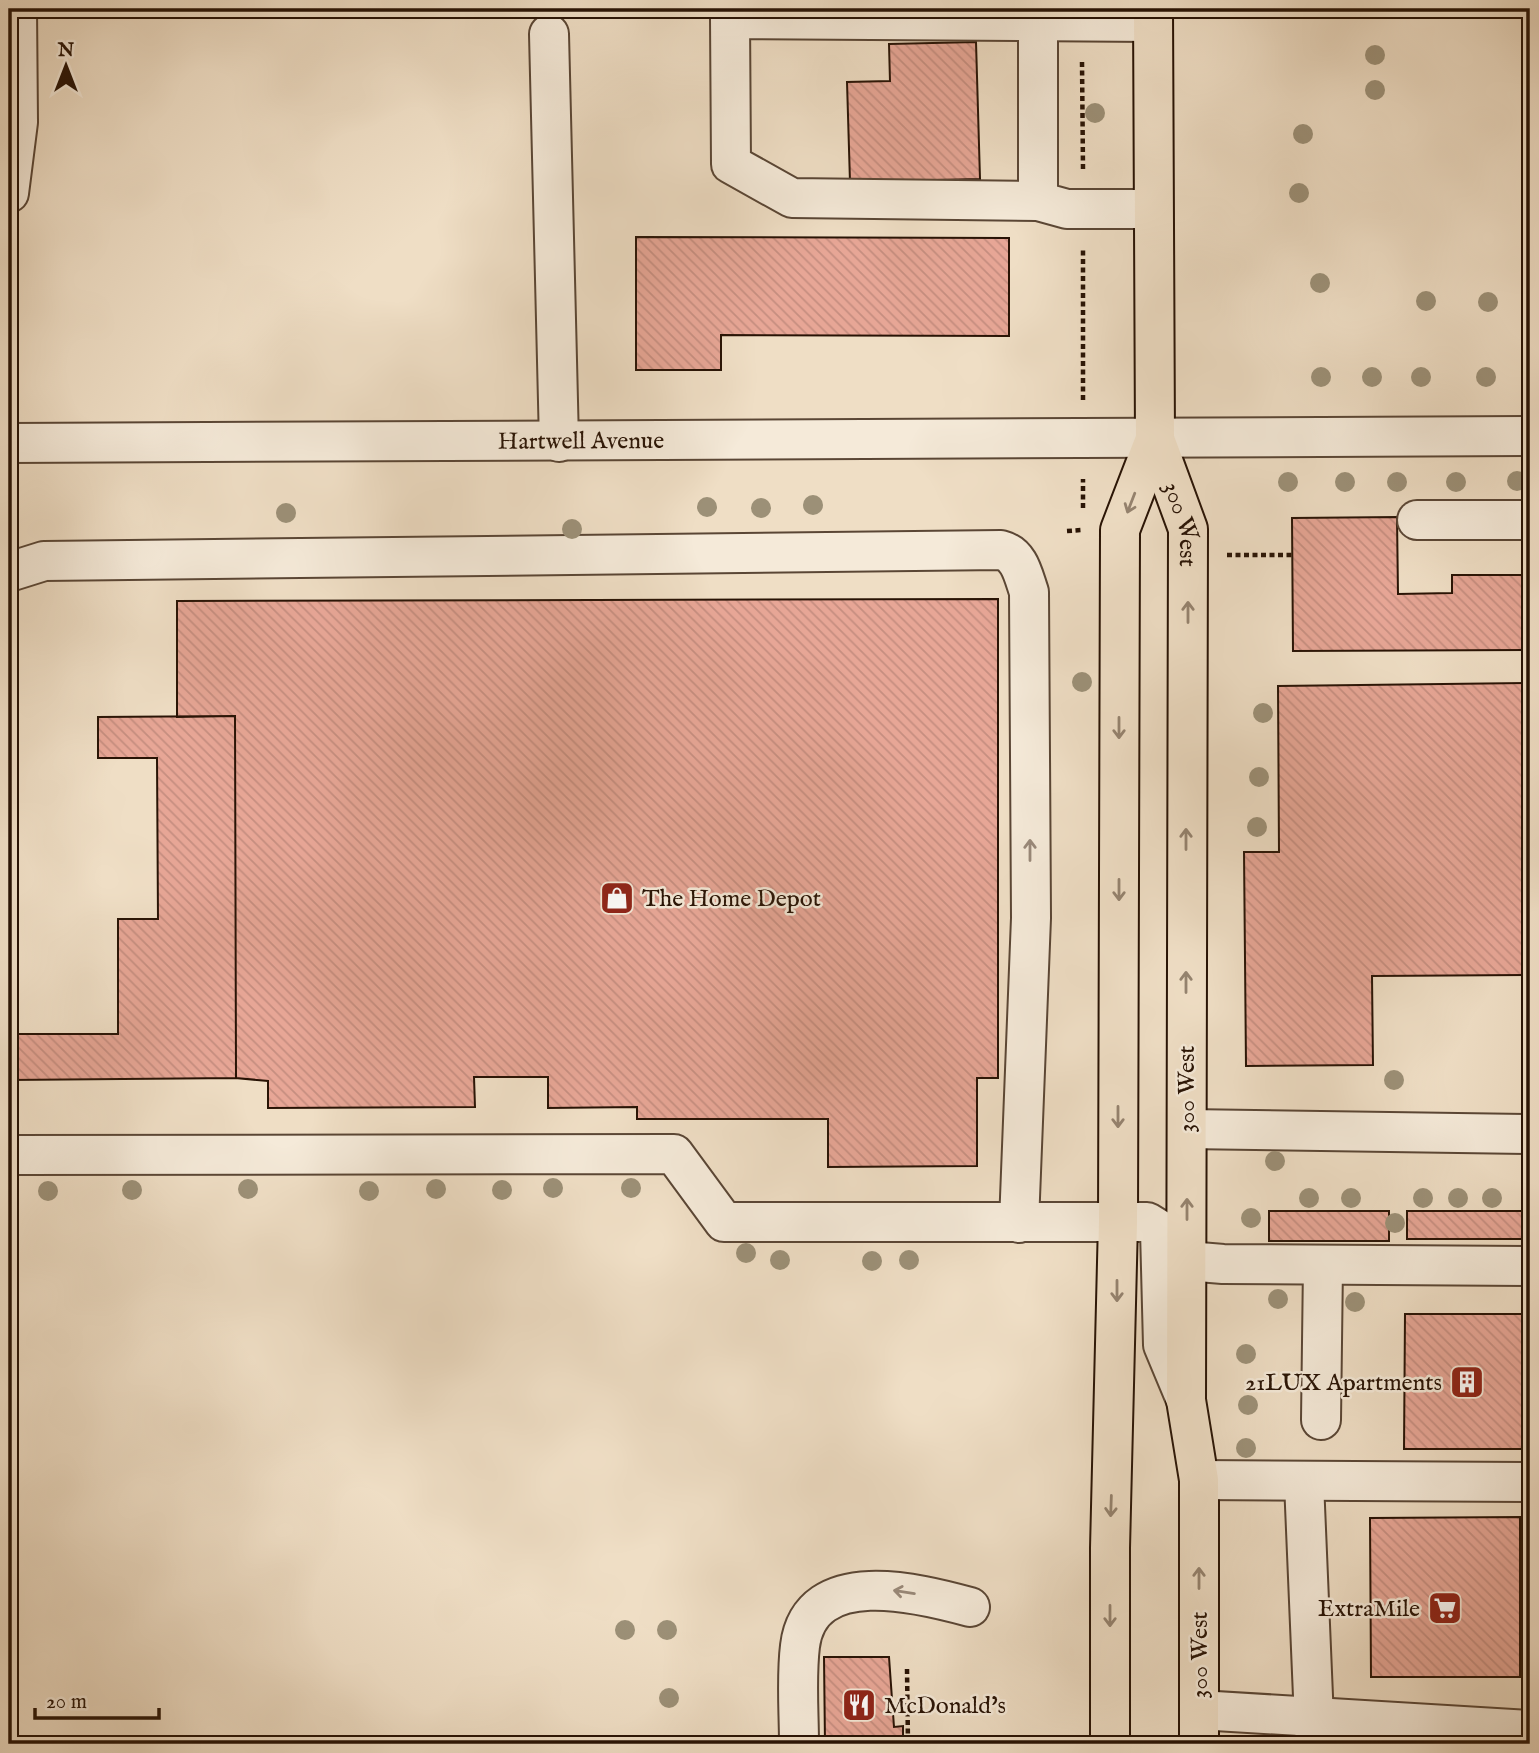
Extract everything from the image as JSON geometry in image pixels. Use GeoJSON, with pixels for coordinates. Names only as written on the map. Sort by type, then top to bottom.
{"type":"FeatureCollection","features":[{"type":"Feature","properties":{"kind":"main road","name":"300 West"},"geometry":{"type":"LineString","coordinates":[[1153,15],[1155,439],[1188,530],[1186,1400],[1199,1480],[1199,1727]]}},
{"type":"Feature","properties":{"kind":"main road","name":"300 West"},"geometry":{"type":"LineString","coordinates":[[1110,1744],[1110,1548],[1118,1222],[1121,530],[1155,439]]}},
{"type":"Feature","properties":{"kind":"street"},"geometry":{"type":"LineString","coordinates":[[9,193],[19,122],[17,9]]}},
{"type":"Feature","properties":{"kind":"street"},"geometry":{"type":"LineString","coordinates":[[1152,209],[1067,209],[1038,201],[792,198],[731,164],[730,19],[1038,21],[1153,15]]}},
{"type":"Feature","properties":{"kind":"street"},"geometry":{"type":"LineString","coordinates":[[1038,21],[1038,201]]}},
{"type":"Feature","properties":{"kind":"street"},"geometry":{"type":"LineString","coordinates":[[549,34],[559,442]]}},
{"type":"Feature","properties":{"kind":"street","name":"Hartwell Avenue"},"geometry":{"type":"LineString","coordinates":[[9,443],[1530,436]]}},
{"type":"Feature","properties":{"kind":"street"},"geometry":{"type":"LineString","coordinates":[[1417,520],[1530,520]]}},
{"type":"Feature","properties":{"kind":"street"},"geometry":{"type":"LineString","coordinates":[[9,572],[44,561],[1011,552],[1029,592],[1031,918],[1019,1223]]}},
{"type":"Feature","properties":{"kind":"street"},"geometry":{"type":"LineString","coordinates":[[1187,1129],[1530,1135]]}},
{"type":"Feature","properties":{"kind":"street"},"geometry":{"type":"LineString","coordinates":[[9,1154],[674,1154],[724,1222],[1147,1222],[1160,1230],[1163,1345],[1186,1400]]}},
{"type":"Feature","properties":{"kind":"street"},"geometry":{"type":"LineString","coordinates":[[1187,1261],[1530,1266]]}},
{"type":"Feature","properties":{"kind":"street"},"geometry":{"type":"LineString","coordinates":[[1321,1420],[1323,1265]]}},
{"type":"Feature","properties":{"kind":"street"},"geometry":{"type":"LineString","coordinates":[[1199,1480],[1530,1482]]}},
{"type":"Feature","properties":{"kind":"street"},"geometry":{"type":"LineString","coordinates":[[1304,1482],[1315,1729]]}},
{"type":"Feature","properties":{"kind":"street"},"geometry":{"type":"LineString","coordinates":[[799,1744],[800,1645],[810,1616],[834,1599],[861,1591],[898,1591],[970,1607]]}},
{"type":"Feature","properties":{"kind":"street"},"geometry":{"type":"LineString","coordinates":[[1199,1727],[1530,1730]]}},
{"type":"Feature","properties":{"kind":"path"},"geometry":{"type":"LineString","coordinates":[[1067,531],[1082,530]]}},
{"type":"Feature","properties":{"kind":"path"},"geometry":{"type":"LineString","coordinates":[[1226,555],[1293,555]]}},
{"type":"Feature","properties":{"kind":"path"},"geometry":{"type":"LineString","coordinates":[[907,1669],[908,1744]]}},
{"type":"Feature","properties":{"kind":"building"},"geometry":{"type":"Polygon","coordinates":[[[976,42],[980,179],[850,182],[847,82],[890,81],[889,44],[976,42]]]}},
{"type":"Feature","properties":{"kind":"building"},"geometry":{"type":"Polygon","coordinates":[[[636,237],[1009,238],[1009,336],[721,335],[721,370],[636,370],[636,237]]]}},
{"type":"Feature","properties":{"kind":"building"},"geometry":{"type":"Polygon","coordinates":[[[1397,517],[1398,594],[1452,593],[1452,575],[1530,575],[1530,650],[1293,651],[1292,518],[1397,517]]]}},
{"type":"Feature","properties":{"kind":"building","name":"The Home Depot"},"geometry":{"type":"Polygon","coordinates":[[[998,599],[998,1078],[977,1078],[977,1166],[828,1167],[828,1119],[637,1119],[637,1107],[548,1108],[548,1077],[474,1077],[475,1107],[268,1108],[268,1081],[236,1078],[235,716],[177,717],[177,601],[998,599]]]}},
{"type":"Feature","properties":{"kind":"building"},"geometry":{"type":"Polygon","coordinates":[[[1530,683],[1530,975],[1372,976],[1373,1065],[1246,1066],[1244,852],[1279,852],[1278,686],[1530,683]]]}},
{"type":"Feature","properties":{"kind":"building"},"geometry":{"type":"Polygon","coordinates":[[[235,716],[236,1078],[9,1080],[9,1034],[118,1034],[118,919],[158,919],[157,758],[98,758],[98,717],[235,716]]]}},
{"type":"Feature","properties":{"kind":"building"},"geometry":{"type":"Polygon","coordinates":[[[1269,1211],[1389,1211],[1389,1241],[1269,1241],[1269,1211]]]}},
{"type":"Feature","properties":{"kind":"building"},"geometry":{"type":"Polygon","coordinates":[[[1407,1211],[1530,1211],[1530,1239],[1407,1239],[1407,1211]]]}},
{"type":"Feature","properties":{"kind":"building","name":"21LUX Apartments"},"geometry":{"type":"Polygon","coordinates":[[[1405,1314],[1530,1314],[1530,1449],[1404,1449],[1405,1314]]]}},
{"type":"Feature","properties":{"kind":"building","name":"ExtraMile"},"geometry":{"type":"Polygon","coordinates":[[[1520,1517],[1520,1677],[1371,1677],[1370,1518],[1520,1517]]]}},
{"type":"Feature","properties":{"kind":"building","name":"McDonald's"},"geometry":{"type":"Polygon","coordinates":[[[824,1657],[889,1657],[894,1727],[903,1726],[903,1744],[825,1744],[824,1657]]]}},
{"type":"Feature","properties":{"kind":"place","name":"The Home Depot"},"geometry":{"type":"Point","coordinates":[617,898]}},
{"type":"Feature","properties":{"kind":"place","name":"21LUX Apartments"},"geometry":{"type":"Point","coordinates":[1467,1382]}},
{"type":"Feature","properties":{"kind":"place","name":"ExtraMile"},"geometry":{"type":"Point","coordinates":[1445,1608]}},
{"type":"Feature","properties":{"kind":"place","name":"McDonald's"},"geometry":{"type":"Point","coordinates":[859,1705]}}]}
